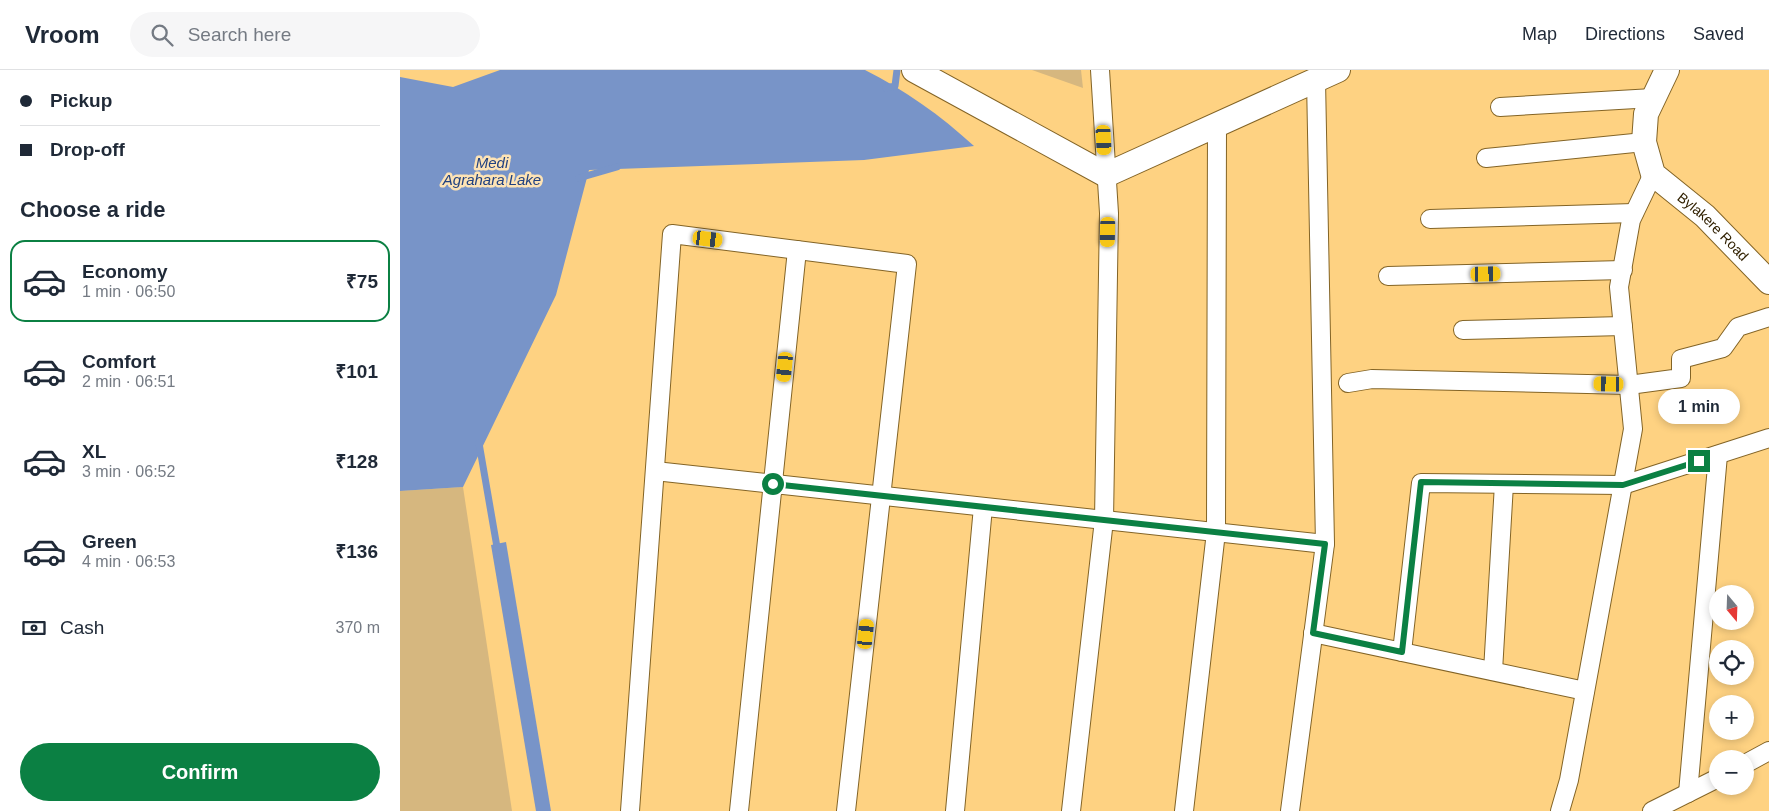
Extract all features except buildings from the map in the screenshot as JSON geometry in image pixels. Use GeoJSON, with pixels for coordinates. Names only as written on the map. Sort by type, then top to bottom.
{"type":"FeatureCollection","features":[{"type":"Feature","properties":{"kind":"street"},"geometry":{"type":"LineString","coordinates":[[914,70],[1106,175]]}},
{"type":"Feature","properties":{"kind":"street"},"geometry":{"type":"LineString","coordinates":[[1071,811],[1104,520],[1108,213],[1100,70]]}},
{"type":"Feature","properties":{"kind":"street"},"geometry":{"type":"LineString","coordinates":[[1106,175],[1338,70]]}},
{"type":"Feature","properties":{"kind":"street"},"geometry":{"type":"LineString","coordinates":[[1560,811],[1569,780],[1633,429],[1620,287],[1631,220],[1654,174],[1644,142],[1646,114],[1667,70]]}},
{"type":"Feature","properties":{"kind":"street"},"geometry":{"type":"LineString","coordinates":[[1290,811],[1325,544],[1316,80]]}},
{"type":"Feature","properties":{"kind":"street"},"geometry":{"type":"LineString","coordinates":[[1500,107],[1653,98]]}},
{"type":"Feature","properties":{"kind":"street"},"geometry":{"type":"LineString","coordinates":[[1184,811],[1216,532],[1217,125]]}},
{"type":"Feature","properties":{"kind":"street"},"geometry":{"type":"LineString","coordinates":[[1486,158],[1644,142]]}},
{"type":"Feature","properties":{"kind":"street","name":"Bylakere Road"},"geometry":{"type":"LineString","coordinates":[[1654,174],[1705,216],[1769,282]]}},
{"type":"Feature","properties":{"kind":"street"},"geometry":{"type":"LineString","coordinates":[[1430,219],[1634,213]]}},
{"type":"Feature","properties":{"kind":"street"},"geometry":{"type":"LineString","coordinates":[[630,811],[672,234],[907,264],[846,811]]}},
{"type":"Feature","properties":{"kind":"street"},"geometry":{"type":"LineString","coordinates":[[739,811],[797,250]]}},
{"type":"Feature","properties":{"kind":"street"},"geometry":{"type":"LineString","coordinates":[[1388,276],[1623,270]]}},
{"type":"Feature","properties":{"kind":"street"},"geometry":{"type":"LineString","coordinates":[[1348,383],[1372,379],[1629,385],[1681,378],[1681,359],[1723,348],[1738,327],[1769,318]]}},
{"type":"Feature","properties":{"kind":"street"},"geometry":{"type":"LineString","coordinates":[[1463,330],[1623,326]]}},
{"type":"Feature","properties":{"kind":"street"},"geometry":{"type":"LineString","coordinates":[[1402,652],[1421,482],[1623,485],[1769,438]]}},
{"type":"Feature","properties":{"kind":"street"},"geometry":{"type":"LineString","coordinates":[[1688,793],[1718,455]]}},
{"type":"Feature","properties":{"kind":"street"},"geometry":{"type":"LineString","coordinates":[[655,471],[1325,544]]}},
{"type":"Feature","properties":{"kind":"street"},"geometry":{"type":"LineString","coordinates":[[1492,671],[1504,484]]}},
{"type":"Feature","properties":{"kind":"street"},"geometry":{"type":"LineString","coordinates":[[955,811],[983,506]]}},
{"type":"Feature","properties":{"kind":"street"},"geometry":{"type":"LineString","coordinates":[[1313,633],[1585,691]]}},
{"type":"Feature","properties":{"kind":"street"},"geometry":{"type":"LineString","coordinates":[[1754,759],[1769,751]]}},
{"type":"Feature","properties":{"kind":"street"},"geometry":{"type":"LineString","coordinates":[[1652,811],[1709,782]]}},
{"type":"Feature","properties":{"kind":"shaded area"},"geometry":{"type":"Polygon","coordinates":[[[1032,70],[1081,70],[1083,88],[1032,70]]]}},
{"type":"Feature","properties":{"kind":"shaded area"},"geometry":{"type":"Polygon","coordinates":[[[463,487],[512,811],[400,811],[400,491],[463,487]]]}},
{"type":"Feature","properties":{"kind":"water","name":"Medi Agrahara Lake"},"geometry":{"type":"Polygon","coordinates":[[[500,70],[865,70],[922,104],[974,146],[864,160],[589,170],[556,295],[463,487],[400,491],[400,77],[453,87],[500,70]]]}},
{"type":"Feature","properties":{"kind":"water"},"geometry":{"type":"Polygon","coordinates":[[[506,542],[551,811],[536,811],[491,545],[506,542]]]}},
{"type":"Feature","properties":{"kind":"waterway"},"geometry":{"type":"LineString","coordinates":[[886,88],[895,86],[897,70]]}},
{"type":"Feature","properties":{"kind":"waterway"},"geometry":{"type":"LineString","coordinates":[[579,178],[617,167]]}},
{"type":"Feature","properties":{"kind":"waterway"},"geometry":{"type":"LineString","coordinates":[[479,443],[498,553]]}},
{"type":"Feature","properties":{"kind":"route"},"geometry":{"type":"LineString","coordinates":[[773,484],[1325,544],[1313,633],[1402,652],[1421,482],[1623,485],[1699,461]]}}]}
